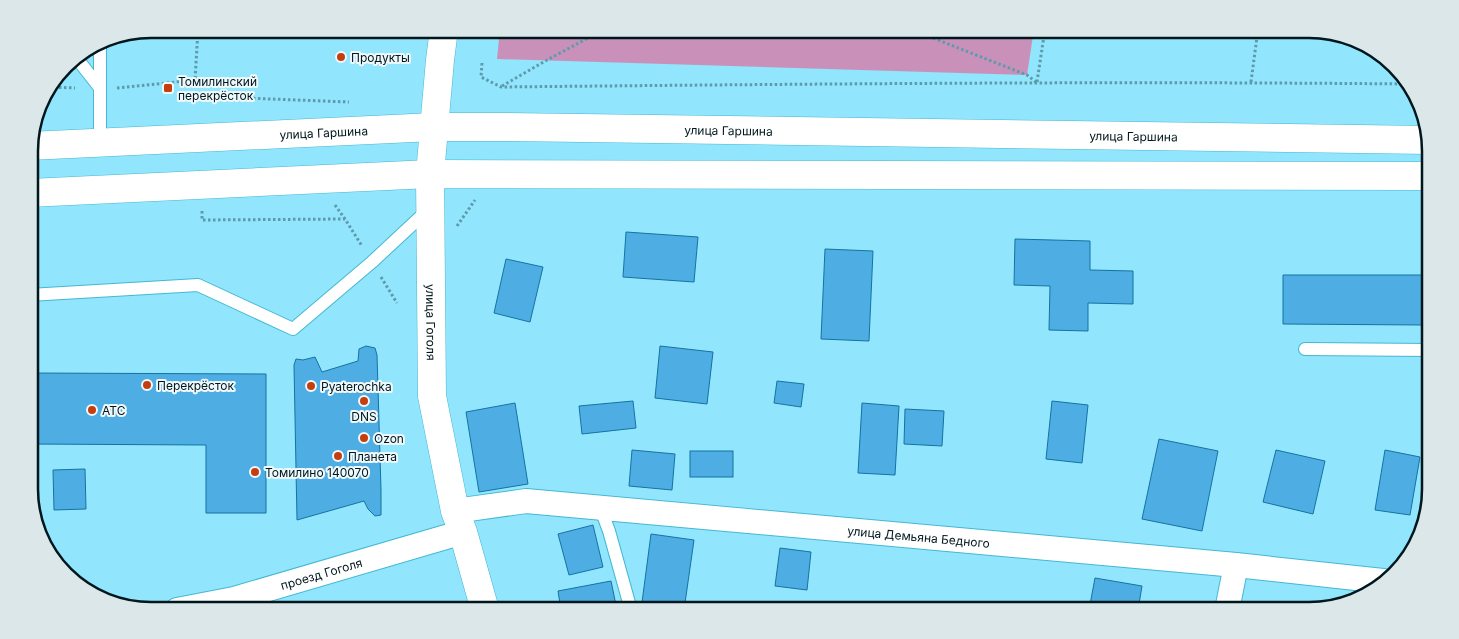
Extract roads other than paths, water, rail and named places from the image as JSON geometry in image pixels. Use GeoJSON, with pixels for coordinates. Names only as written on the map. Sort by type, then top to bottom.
{"type":"FeatureCollection","features":[{"type":"Feature","properties":{"kind":"main road","name":"улица Гоголя"},"geometry":{"type":"LineString","coordinates":[[443,38],[430,174],[432,396],[458,522],[482,602]]}},
{"type":"Feature","properties":{"kind":"main road","name":"улица Гаршина"},"geometry":{"type":"LineString","coordinates":[[38,145],[434,127],[1421,140]]}},
{"type":"Feature","properties":{"kind":"main road"},"geometry":{"type":"LineString","coordinates":[[38,193],[430,174],[1422,176]]}},
{"type":"Feature","properties":{"kind":"street","name":"улица Демьяна Бедного"},"geometry":{"type":"LineString","coordinates":[[458,522],[526,501],[1236,565],[1374,580]]}},
{"type":"Feature","properties":{"kind":"street","name":"проезд Гоголя"},"geometry":{"type":"LineString","coordinates":[[216,602],[234,598],[458,522]]}},
{"type":"Feature","properties":{"kind":"street"},"geometry":{"type":"LineString","coordinates":[[1229,601],[1236,565]]}},
{"type":"Feature","properties":{"kind":"lane"},"geometry":{"type":"LineString","coordinates":[[100,49],[100,142]]}},
{"type":"Feature","properties":{"kind":"lane"},"geometry":{"type":"LineString","coordinates":[[80,62],[100,88]]}},
{"type":"Feature","properties":{"kind":"lane"},"geometry":{"type":"LineString","coordinates":[[38,295],[198,285],[293,329],[372,262],[430,208]]}},
{"type":"Feature","properties":{"kind":"lane"},"geometry":{"type":"LineString","coordinates":[[1304,349],[1422,350]]}},
{"type":"Feature","properties":{"kind":"lane"},"geometry":{"type":"LineString","coordinates":[[600,507],[609,531],[629,602]]}},
{"type":"Feature","properties":{"kind":"place","name":"Продукты"},"geometry":{"type":"Point","coordinates":[341,57]}},
{"type":"Feature","properties":{"kind":"place","name":"Томилинский перекрёсток"},"geometry":{"type":"Point","coordinates":[168,88]}},
{"type":"Feature","properties":{"kind":"place","name":"Перекрёсток"},"geometry":{"type":"Point","coordinates":[147,385]}},
{"type":"Feature","properties":{"kind":"place","name":"Pyaterochka"},"geometry":{"type":"Point","coordinates":[311,386]}},
{"type":"Feature","properties":{"kind":"place","name":"DNS"},"geometry":{"type":"Point","coordinates":[364,401]}},
{"type":"Feature","properties":{"kind":"place","name":"АТС"},"geometry":{"type":"Point","coordinates":[92,410]}},
{"type":"Feature","properties":{"kind":"place","name":"Ozon"},"geometry":{"type":"Point","coordinates":[364,438]}},
{"type":"Feature","properties":{"kind":"place","name":"Планета"},"geometry":{"type":"Point","coordinates":[338,456]}},
{"type":"Feature","properties":{"kind":"place","name":"Томилино 140070"},"geometry":{"type":"Point","coordinates":[255,472]}}]}
